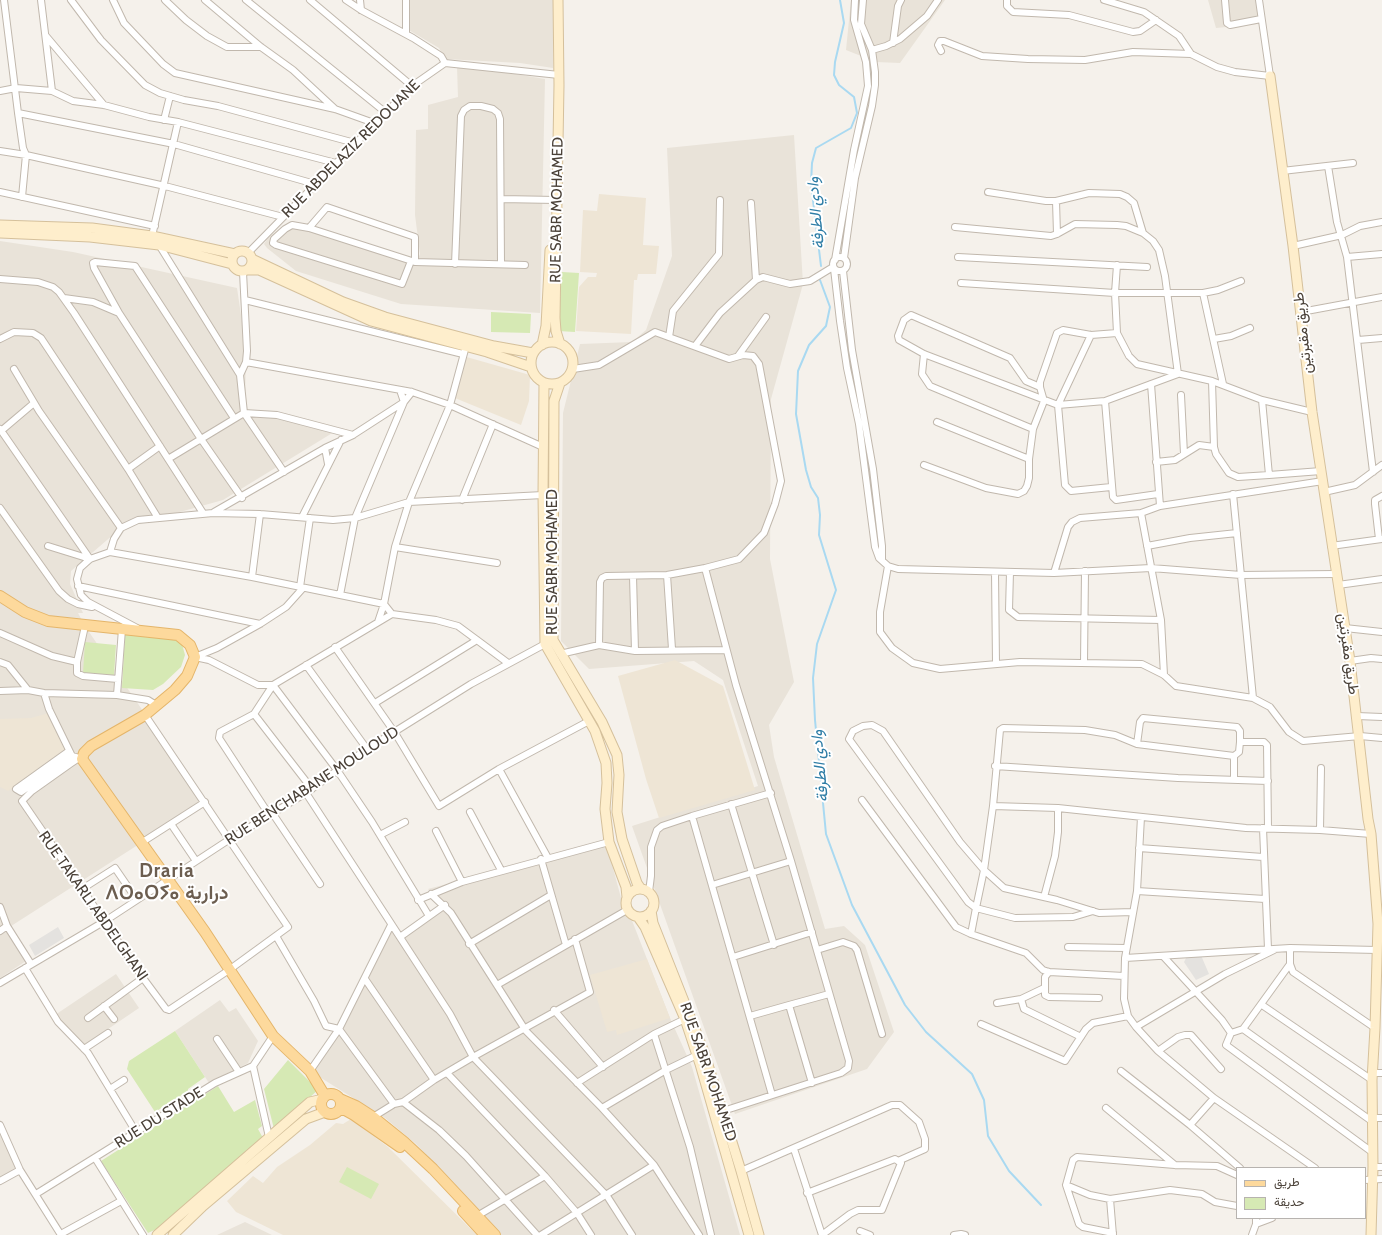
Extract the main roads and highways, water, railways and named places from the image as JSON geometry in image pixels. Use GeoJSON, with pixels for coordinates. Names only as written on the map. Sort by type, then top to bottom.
{"type":"FeatureCollection","features":[{"type":"Feature","properties":{"kind":"main road","name":"RUE SABR MOHAMED"},"geometry":{"type":"LineString","coordinates":[[558,0],[559,75],[555,318],[556,331],[560,344]]}},
{"type":"Feature","properties":{"kind":"main road","name":"طريق مقبرتين"},"geometry":{"type":"LineString","coordinates":[[1270,76],[1301,312],[1312,412],[1360,736],[1380,924],[1377,950],[1375,1028],[1376,1119],[1372,1152],[1378,1167],[1369,1179],[1371,1235]]}},
{"type":"Feature","properties":{"kind":"main road"},"geometry":{"type":"LineString","coordinates":[[542,344],[550,342],[560,344],[568,349],[572,355],[573,369],[566,380],[560,383],[544,383],[534,375],[531,368],[533,354],[542,344],[546,326],[552,208],[556,200]]}},
{"type":"Feature","properties":{"kind":"main road"},"geometry":{"type":"LineString","coordinates":[[0,225],[92,228],[152,236],[235,254],[240,251],[343,302],[385,317],[494,346],[533,354]]}},
{"type":"Feature","properties":{"kind":"main road"},"geometry":{"type":"LineString","coordinates":[[0,233],[90,237],[159,245],[232,264],[235,269],[246,271],[259,270],[371,321],[465,350],[531,368]]}},
{"type":"Feature","properties":{"kind":"main road"},"geometry":{"type":"LineString","coordinates":[[232,264],[235,254]]}},
{"type":"Feature","properties":{"kind":"main road"},"geometry":{"type":"LineString","coordinates":[[246,271],[252,265],[250,256]]}},
{"type":"Feature","properties":{"kind":"main road"},"geometry":{"type":"LineString","coordinates":[[544,383],[543,495],[545,644],[595,731],[606,763],[607,782],[605,809],[609,842],[626,887],[627,910],[638,917],[645,927],[685,1019],[697,1055],[749,1235]]}},
{"type":"Feature","properties":{"kind":"main road","name":"RUE SABR MOHAMED"},"geometry":{"type":"LineString","coordinates":[[560,383],[554,401],[553,640],[602,722],[617,755],[619,775],[617,812],[622,839],[637,882],[645,891]]}},
{"type":"Feature","properties":{"kind":"main road"},"geometry":{"type":"LineString","coordinates":[[0,596],[25,612],[48,621],[178,635],[190,645],[195,657],[187,676],[175,690],[145,715],[92,746],[84,753],[76,756],[167,880],[272,1036],[311,1074],[330,1097],[341,1103],[339,1110]]}},
{"type":"Feature","properties":{"kind":"main road"},"geometry":{"type":"LineString","coordinates":[[627,897],[633,891],[645,891],[654,902],[651,911],[646,916],[638,917]]}},
{"type":"Feature","properties":{"kind":"main road","name":"RUE SABR MOHAMED"},"geometry":{"type":"LineString","coordinates":[[651,911],[653,923],[704,1052],[742,1171],[759,1235]]}},
{"type":"Feature","properties":{"kind":"main road"},"geometry":{"type":"LineString","coordinates":[[325,1112],[322,1106],[330,1097]]}},
{"type":"Feature","properties":{"kind":"main road"},"geometry":{"type":"LineString","coordinates":[[157,1235],[310,1102],[330,1097],[356,1106],[373,1117],[433,1169],[495,1235]]}},
{"type":"Feature","properties":{"kind":"main road"},"geometry":{"type":"LineString","coordinates":[[173,1235],[203,1206],[306,1119],[325,1112],[332,1114],[339,1110],[345,1110],[410,1155],[485,1235]]}},
{"type":"Feature","properties":{"kind":"waterway","name":"وادي الطرفة"},"geometry":{"type":"LineString","coordinates":[[821,266],[811,184],[812,163],[816,148],[851,128],[857,113],[854,97],[839,85],[834,75],[835,62],[844,23],[840,0]]}},
{"type":"Feature","properties":{"kind":"waterway","name":"وادي الطرفة"},"geometry":{"type":"LineString","coordinates":[[820,280],[830,307],[826,326],[809,345],[798,371],[796,414],[806,470],[811,487],[818,498],[820,515],[819,535],[836,590],[817,644],[813,678],[815,720],[826,834],[852,905],[905,1005],[926,1032],[972,1074],[984,1100],[988,1136],[1009,1171],[1041,1205]]}},
{"type":"Feature","properties":{"kind":"district","name":"Draria ⴷⵔⴰⵔⵢⴰ درارية"},"geometry":{"type":"Point","coordinates":[167,882]}}]}
